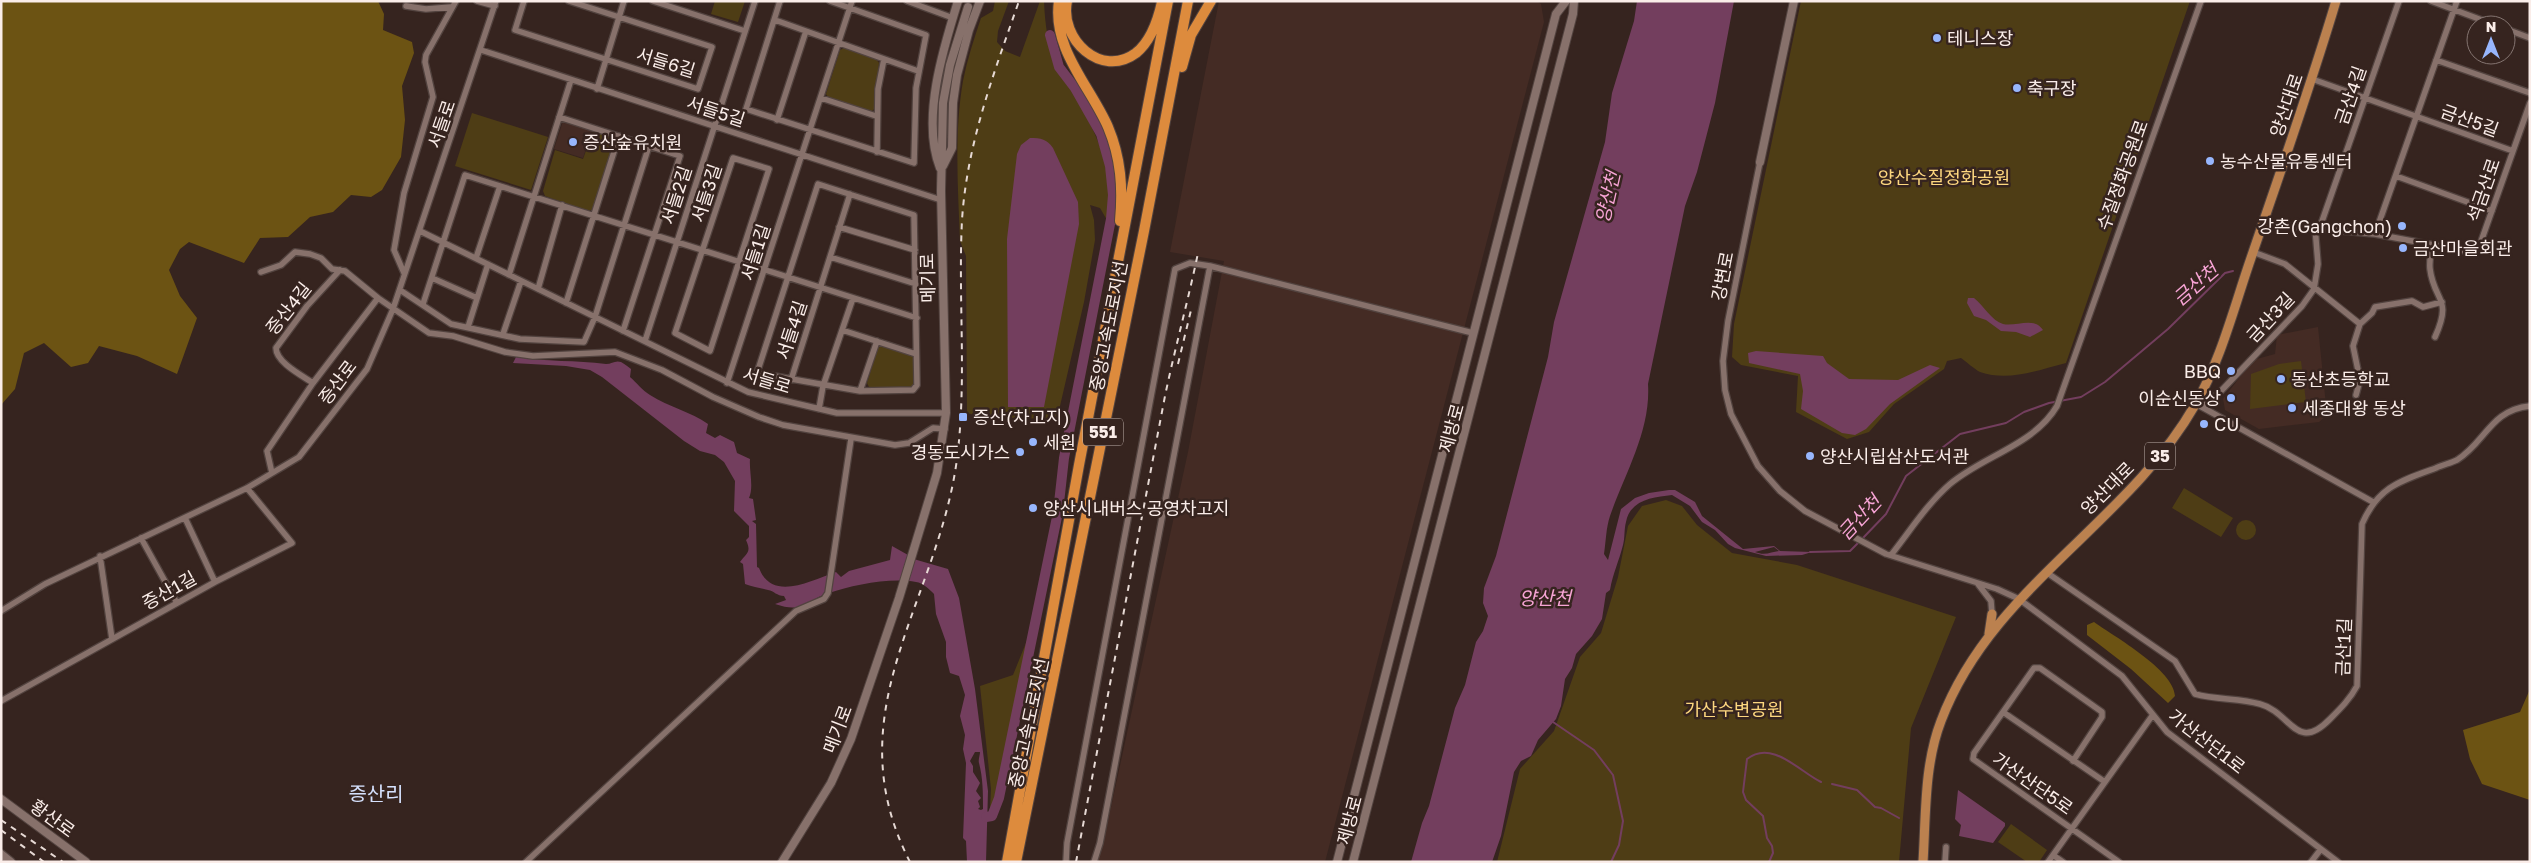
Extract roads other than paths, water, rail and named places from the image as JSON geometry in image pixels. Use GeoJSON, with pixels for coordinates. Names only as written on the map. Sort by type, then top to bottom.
{"type":"FeatureCollection","features":[{"type":"Feature","properties":{"kind":"highway"},"geometry":{"type":"LineString","coordinates":[[1059,1],[1058,21],[1066,51],[1108,128],[1122,178],[1118,235],[1078,445],[1079,465]]}},
{"type":"Feature","properties":{"kind":"highway"},"geometry":{"type":"LineString","coordinates":[[1067,1],[1067,23],[1076,43],[1095,58],[1112,60],[1130,56],[1142,47],[1153,30],[1162,1]]}},
{"type":"Feature","properties":{"kind":"highway","name":"중앙고속도로지선"},"geometry":{"type":"LineString","coordinates":[[1007,861],[1079,465],[1168,1]]}},
{"type":"Feature","properties":{"kind":"highway","name":"중앙고속도로지선"},"geometry":{"type":"LineString","coordinates":[[1016,862],[1156,172],[1188,1]]}},
{"type":"Feature","properties":{"kind":"highway"},"geometry":{"type":"LineString","coordinates":[[1156,172],[1163,160],[1181,69],[1191,35],[1211,1]]}},
{"type":"Feature","properties":{"kind":"main road","name":"양산대로"},"geometry":{"type":"LineString","coordinates":[[1923,862],[1928,770],[1940,721],[1959,681],[1986,638],[2019,599],[2144,474],[2199,406],[2263,224],[2336,1]]}},
{"type":"Feature","properties":{"kind":"main road"},"geometry":{"type":"LineString","coordinates":[[1986,638],[1991,631],[1992,614]]}},
{"type":"Feature","properties":{"kind":"street"},"geometry":{"type":"LineString","coordinates":[[477,1],[495,4]]}},
{"type":"Feature","properties":{"kind":"street","name":"서들6길"},"geometry":{"type":"LineString","coordinates":[[524,1],[515,30],[698,89],[712,47],[569,1]]}},
{"type":"Feature","properties":{"kind":"street"},"geometry":{"type":"LineString","coordinates":[[597,89],[624,1]]}},
{"type":"Feature","properties":{"kind":"street"},"geometry":{"type":"LineString","coordinates":[[652,1],[745,31]]}},
{"type":"Feature","properties":{"kind":"street","name":"서들2길"},"geometry":{"type":"LineString","coordinates":[[645,341],[755,1]]}},
{"type":"Feature","properties":{"kind":"street"},"geometry":{"type":"LineString","coordinates":[[780,1],[746,110],[914,163],[914,114],[918,71],[926,35],[851,4],[830,1]]}},
{"type":"Feature","properties":{"kind":"street"},"geometry":{"type":"LineString","coordinates":[[941,170],[934,152],[934,100],[941,62],[958,1]]}},
{"type":"Feature","properties":{"kind":"street"},"geometry":{"type":"LineString","coordinates":[[941,170],[952,148],[953,103],[957,75],[979,1]]}},
{"type":"Feature","properties":{"kind":"street"},"geometry":{"type":"LineString","coordinates":[[1337,862],[1556,14],[1566,1]]}},
{"type":"Feature","properties":{"kind":"street","name":"제방로"},"geometry":{"type":"LineString","coordinates":[[1354,862],[1539,154],[1573,14],[1574,1]]}},
{"type":"Feature","properties":{"kind":"street","name":"강변로"},"geometry":{"type":"LineString","coordinates":[[1794,1],[1725,340],[1723,361],[1725,390],[1735,424],[1758,466],[1788,498],[1824,522],[1889,554]]}},
{"type":"Feature","properties":{"kind":"street","name":"수질정화공원로"},"geometry":{"type":"LineString","coordinates":[[1889,554],[1936,497],[1950,484],[2021,440],[2044,422],[2055,409],[2201,1]]}},
{"type":"Feature","properties":{"kind":"street","name":"금산4길"},"geometry":{"type":"LineString","coordinates":[[2317,227],[2399,1]]}},
{"type":"Feature","properties":{"kind":"street"},"geometry":{"type":"LineString","coordinates":[[2431,1],[2468,15]]}},
{"type":"Feature","properties":{"kind":"street","name":"금산5길"},"geometry":{"type":"LineString","coordinates":[[2375,234],[2457,1]]}},
{"type":"Feature","properties":{"kind":"street"},"geometry":{"type":"LineString","coordinates":[[910,2],[953,18]]}},
{"type":"Feature","properties":{"kind":"street"},"geometry":{"type":"LineString","coordinates":[[406,6],[426,9],[452,3]]}},
{"type":"Feature","properties":{"kind":"street"},"geometry":{"type":"LineString","coordinates":[[404,273],[394,250],[404,193],[433,97],[425,62],[452,3]]}},
{"type":"Feature","properties":{"kind":"street","name":"서들로"},"geometry":{"type":"LineString","coordinates":[[495,4],[420,231],[727,383],[768,398],[819,409],[856,414],[946,414]]}},
{"type":"Feature","properties":{"kind":"street","name":"서들1길"},"geometry":{"type":"LineString","coordinates":[[727,383],[851,4]]}},
{"type":"Feature","properties":{"kind":"street","name":"메기로"},"geometry":{"type":"LineString","coordinates":[[782,862],[831,783],[851,738],[937,473],[946,414],[941,200],[943,103],[950,65],[968,7]]}},
{"type":"Feature","properties":{"kind":"street"},"geometry":{"type":"LineString","coordinates":[[774,20],[918,71]]}},
{"type":"Feature","properties":{"kind":"street"},"geometry":{"type":"LineString","coordinates":[[777,120],[806,31]]}},
{"type":"Feature","properties":{"kind":"street"},"geometry":{"type":"LineString","coordinates":[[2516,33],[2530,38]]}},
{"type":"Feature","properties":{"kind":"street","name":"서들5길"},"geometry":{"type":"LineString","coordinates":[[481,50],[941,200]]}},
{"type":"Feature","properties":{"kind":"street"},"geometry":{"type":"LineString","coordinates":[[877,152],[876,116],[884,59]]}},
{"type":"Feature","properties":{"kind":"street"},"geometry":{"type":"LineString","coordinates":[[2436,60],[2530,93]]}},
{"type":"Feature","properties":{"kind":"street"},"geometry":{"type":"LineString","coordinates":[[2312,79],[2416,116]]}},
{"type":"Feature","properties":{"kind":"street"},"geometry":{"type":"LineString","coordinates":[[509,274],[571,80]]}},
{"type":"Feature","properties":{"kind":"street"},"geometry":{"type":"LineString","coordinates":[[821,98],[876,116]]}},
{"type":"Feature","properties":{"kind":"street","name":"석금산로"},"geometry":{"type":"LineString","coordinates":[[2263,224],[2317,227],[2375,234],[2471,252],[2478,250],[2530,103]]}},
{"type":"Feature","properties":{"kind":"street","name":"금산5길"},"geometry":{"type":"LineString","coordinates":[[2416,116],[2513,152]]}},
{"type":"Feature","properties":{"kind":"street"},"geometry":{"type":"LineString","coordinates":[[400,290],[446,321],[520,338],[584,342],[595,317],[649,146],[559,117]]}},
{"type":"Feature","properties":{"kind":"street"},"geometry":{"type":"LineString","coordinates":[[566,302],[619,136]]}},
{"type":"Feature","properties":{"kind":"street","name":"서들3길"},"geometry":{"type":"LineString","coordinates":[[623,331],[680,156],[649,146]]}},
{"type":"Feature","properties":{"kind":"street","name":"서들3길"},"geometry":{"type":"LineString","coordinates":[[733,158],[769,169],[739,262],[710,351],[676,333],[733,158]]}},
{"type":"Feature","properties":{"kind":"street","name":"서들3길"},"geometry":{"type":"LineString","coordinates":[[444,242],[466,175],[917,318]]}},
{"type":"Feature","properties":{"kind":"street"},"geometry":{"type":"LineString","coordinates":[[2396,176],[2492,211]]}},
{"type":"Feature","properties":{"kind":"street"},"geometry":{"type":"LineString","coordinates":[[791,380],[757,373],[818,184],[850,194]]}},
{"type":"Feature","properties":{"kind":"street"},"geometry":{"type":"LineString","coordinates":[[476,258],[500,186]]}},
{"type":"Feature","properties":{"kind":"street","name":"서들4길"},"geometry":{"type":"LineString","coordinates":[[850,194],[914,215],[917,385],[912,390],[860,392],[791,380],[850,194]]}},
{"type":"Feature","properties":{"kind":"street"},"geometry":{"type":"LineString","coordinates":[[538,289],[562,206]]}},
{"type":"Feature","properties":{"kind":"street"},"geometry":{"type":"LineString","coordinates":[[839,227],[915,250]]}},
{"type":"Feature","properties":{"kind":"street","name":"금산3길"},"geometry":{"type":"LineString","coordinates":[[2199,406],[2302,306],[2314,289],[2318,264],[2317,227]]}},
{"type":"Feature","properties":{"kind":"street","name":"증산로"},"geometry":{"type":"LineString","coordinates":[[1,611],[45,584],[100,556],[247,488],[299,457],[367,369],[393,309],[420,231]]}},
{"type":"Feature","properties":{"kind":"street"},"geometry":{"type":"LineString","coordinates":[[423,304],[444,242]]}},
{"type":"Feature","properties":{"kind":"street"},"geometry":{"type":"LineString","coordinates":[[2432,245],[2430,269],[2442,302],[2443,319],[2435,337]]}},
{"type":"Feature","properties":{"kind":"street"},"geometry":{"type":"LineString","coordinates":[[261,272],[281,265],[295,252],[310,254],[332,268],[345,271],[378,298],[429,333],[453,336],[505,352],[532,356],[615,352],[662,370],[713,397],[759,417],[783,425],[851,439],[895,445],[909,443],[933,428],[945,429]]}},
{"type":"Feature","properties":{"kind":"street"},"geometry":{"type":"LineString","coordinates":[[2253,252],[2285,264],[2360,324]]}},
{"type":"Feature","properties":{"kind":"street"},"geometry":{"type":"LineString","coordinates":[[830,257],[916,284]]}},
{"type":"Feature","properties":{"kind":"street"},"geometry":{"type":"LineString","coordinates":[[1066,862],[1067,843],[1172,276],[1175,269],[1190,263],[1210,266],[1473,333]]}},
{"type":"Feature","properties":{"kind":"street"},"geometry":{"type":"LineString","coordinates":[[468,327],[488,264]]}},
{"type":"Feature","properties":{"kind":"street"},"geometry":{"type":"LineString","coordinates":[[1094,862],[1100,843],[1210,266]]}},
{"type":"Feature","properties":{"kind":"street","name":"증산4길"},"geometry":{"type":"LineString","coordinates":[[313,383],[280,359],[276,353],[276,348],[306,306],[340,270]]}},
{"type":"Feature","properties":{"kind":"street"},"geometry":{"type":"LineString","coordinates":[[432,278],[477,298]]}},
{"type":"Feature","properties":{"kind":"street"},"geometry":{"type":"LineString","coordinates":[[498,339],[503,334],[521,280]]}},
{"type":"Feature","properties":{"kind":"street"},"geometry":{"type":"LineString","coordinates":[[272,473],[267,451],[313,383],[378,298]]}},
{"type":"Feature","properties":{"kind":"street"},"geometry":{"type":"LineString","coordinates":[[819,409],[823,386],[853,298]]}},
{"type":"Feature","properties":{"kind":"street"},"geometry":{"type":"LineString","coordinates":[[2356,395],[2360,380],[2353,346],[2360,324],[2372,313],[2375,307],[2412,301],[2423,306],[2442,302]]}},
{"type":"Feature","properties":{"kind":"street"},"geometry":{"type":"LineString","coordinates":[[842,330],[916,354]]}},
{"type":"Feature","properties":{"kind":"street"},"geometry":{"type":"LineString","coordinates":[[860,392],[877,341]]}},
{"type":"Feature","properties":{"kind":"street"},"geometry":{"type":"LineString","coordinates":[[2199,406],[2373,502]]}},
{"type":"Feature","properties":{"kind":"street","name":"금산1길"},"geometry":{"type":"LineString","coordinates":[[2046,572],[2175,661],[2195,694],[2261,704],[2301,731],[2310,734],[2318,731],[2352,697],[2357,686],[2362,524],[2373,502],[2402,480],[2458,460],[2502,414],[2512,409],[2530,406]]}},
{"type":"Feature","properties":{"kind":"street"},"geometry":{"type":"LineString","coordinates":[[526,862],[796,611],[824,599],[828,593],[851,439]]}},
{"type":"Feature","properties":{"kind":"street","name":"증산1길"},"geometry":{"type":"LineString","coordinates":[[1,701],[215,582],[292,543],[247,488]]}},
{"type":"Feature","properties":{"kind":"street"},"geometry":{"type":"LineString","coordinates":[[185,518],[215,582]]}},
{"type":"Feature","properties":{"kind":"street"},"geometry":{"type":"LineString","coordinates":[[141,538],[177,603]]}},
{"type":"Feature","properties":{"kind":"street"},"geometry":{"type":"LineString","coordinates":[[1889,554],[2019,599]]}},
{"type":"Feature","properties":{"kind":"street"},"geometry":{"type":"LineString","coordinates":[[100,556],[112,639]]}},
{"type":"Feature","properties":{"kind":"street"},"geometry":{"type":"LineString","coordinates":[[1976,583],[1991,601],[1992,614]]}},
{"type":"Feature","properties":{"kind":"street","name":"가산산단1로"},"geometry":{"type":"LineString","coordinates":[[2019,599],[2122,676],[2152,716],[2167,732],[2338,862]]}},
{"type":"Feature","properties":{"kind":"street","name":"가산산단5로"},"geometry":{"type":"LineString","coordinates":[[2072,828],[1973,759],[1974,753],[2032,669],[2040,668],[2102,712],[2102,717],[2073,761]]}},
{"type":"Feature","properties":{"kind":"street"},"geometry":{"type":"LineString","coordinates":[[2003,712],[2105,782]]}},
{"type":"Feature","properties":{"kind":"street","name":"가산산단5로"},"geometry":{"type":"LineString","coordinates":[[2048,862],[2152,716]]}},
{"type":"Feature","properties":{"kind":"street","name":"황산로"},"geometry":{"type":"LineString","coordinates":[[1,799],[86,862]]}},
{"type":"Feature","properties":{"kind":"street"},"geometry":{"type":"LineString","coordinates":[[2072,828],[2119,862]]}},
{"type":"Feature","properties":{"kind":"street"},"geometry":{"type":"LineString","coordinates":[[1945,862],[1946,847]]}},
{"type":"Feature","properties":{"kind":"street"},"geometry":{"type":"LineString","coordinates":[[2311,862],[2321,849]]}},
{"type":"Feature","properties":{"kind":"street"},"geometry":{"type":"LineString","coordinates":[[1,854],[11,862]]}},
{"type":"Feature","properties":{"kind":"street"},"geometry":{"type":"LineString","coordinates":[[2053,855],[2062,862]]}},
{"type":"Feature","properties":{"kind":"water","name":"양산천"},"geometry":{"type":"Polygon","coordinates":[[[1637,1],[1734,1],[1715,103],[1697,172],[1685,206],[1648,384],[1645,418],[1636,451],[1610,516],[1604,554],[1608,560],[1621,509],[1635,498],[1649,493],[1669,490],[1675,490],[1695,502],[1702,516],[1743,549],[1774,546],[1780,551],[1812,552],[1802,555],[1766,556],[1735,548],[1728,544],[1715,530],[1702,522],[1690,506],[1672,495],[1657,497],[1637,504],[1628,515],[1623,545],[1610,590],[1606,593],[1602,619],[1592,636],[1576,654],[1572,668],[1565,679],[1561,706],[1556,719],[1538,740],[1531,756],[1521,761],[1514,772],[1501,836],[1492,862],[1411,862],[1429,806],[1455,708],[1465,685],[1476,642],[1483,631],[1488,616],[1483,603],[1484,588],[1496,556],[1548,357],[1554,322],[1605,142],[1612,93],[1634,21],[1637,1]],[[1774,547],[1755,552],[1765,554],[1779,551],[1774,547]]]}},
{"type":"Feature","properties":{"kind":"water"},"geometry":{"type":"Polygon","coordinates":[[[1030,138],[1043,140],[1053,148],[1078,202],[1079,224],[1044,407],[1008,407],[1007,239],[1017,154],[1021,145],[1030,138]]]}},
{"type":"Feature","properties":{"kind":"water"},"geometry":{"type":"Polygon","coordinates":[[[1968,298],[1974,298],[1991,316],[2003,324],[2030,323],[2039,326],[2043,330],[2030,337],[2016,332],[2001,331],[1986,320],[1974,316],[1967,303],[1968,298]]]}},
{"type":"Feature","properties":{"kind":"water"},"geometry":{"type":"Polygon","coordinates":[[[1756,351],[1823,356],[1827,363],[1849,379],[1898,380],[1930,365],[1940,368],[1890,404],[1866,429],[1855,435],[1842,433],[1801,409],[1803,391],[1800,374],[1749,363],[1748,353],[1756,351]]]}},
{"type":"Feature","properties":{"kind":"water"},"geometry":{"type":"Polygon","coordinates":[[[516,357],[606,364],[617,361],[621,362],[631,369],[630,377],[647,393],[708,424],[706,433],[715,438],[720,435],[734,442],[737,453],[750,459],[751,489],[749,498],[753,499],[756,520],[752,521],[756,524],[757,567],[765,578],[773,584],[782,587],[804,584],[836,572],[841,577],[849,571],[890,560],[892,546],[917,560],[948,569],[959,598],[975,689],[988,791],[986,862],[967,862],[966,841],[963,838],[966,763],[963,749],[965,735],[960,716],[965,695],[959,676],[950,673],[946,657],[946,642],[936,614],[934,594],[926,586],[919,583],[895,580],[838,590],[799,607],[785,607],[775,604],[786,600],[784,596],[745,584],[743,564],[740,562],[748,550],[746,540],[749,537],[749,526],[734,511],[735,481],[724,462],[715,455],[700,451],[684,441],[602,377],[590,370],[566,366],[513,363],[516,357]],[[975,752],[970,761],[973,766],[973,772],[980,783],[976,791],[981,798],[978,801],[980,807],[978,809],[981,810],[983,809],[983,797],[979,762],[980,752],[975,752]]]}},
{"type":"Feature","properties":{"kind":"water"},"geometry":{"type":"Polygon","coordinates":[[[1958,790],[2005,823],[2005,826],[1993,843],[1959,836],[1961,825],[1955,819],[1958,790]]]}},
{"type":"Feature","properties":{"kind":"waterway"},"geometry":{"type":"LineString","coordinates":[[986,817],[992,816],[999,798],[1058,512],[1064,458],[1111,219],[1113,195],[1110,166],[1101,134],[1075,88],[1059,67],[1050,35]]}},
{"type":"Feature","properties":{"kind":"waterway","name":"금산천"},"geometry":{"type":"LineString","coordinates":[[1862,539],[1886,514],[1906,476],[1960,434],[2006,423],[2024,412],[2049,403],[2081,397],[2105,382],[2168,329],[2225,273],[2233,271]]}},
{"type":"Feature","properties":{"kind":"waterway","name":"금산천"},"geometry":{"type":"LineString","coordinates":[[1810,552],[1850,551],[1859,542]]}},
{"type":"Feature","properties":{"kind":"waterway"},"geometry":{"type":"LineString","coordinates":[[1553,722],[1594,750],[1613,775],[1623,821],[1619,845],[1611,862]]}},
{"type":"Feature","properties":{"kind":"waterway"},"geometry":{"type":"LineString","coordinates":[[1769,862],[1773,853],[1772,846],[1767,838],[1763,816],[1746,800],[1743,792],[1747,759],[1756,754],[1776,755],[1821,782]]}},
{"type":"Feature","properties":{"kind":"waterway"},"geometry":{"type":"LineString","coordinates":[[1832,784],[1857,790],[1875,807],[1881,808],[1899,818]]}},
{"type":"Feature","properties":{"kind":"railway"},"geometry":{"type":"LineString","coordinates":[[910,862],[889,808],[882,756],[886,707],[898,658],[946,512],[957,459],[962,370],[961,250],[965,191],[983,109],[1019,1]]}},
{"type":"Feature","properties":{"kind":"railway"},"geometry":{"type":"LineString","coordinates":[[1076,862],[1165,396],[1198,253]]}},
{"type":"Feature","properties":{"kind":"railway"},"geometry":{"type":"LineString","coordinates":[[1178,364],[1192,306]]}},
{"type":"Feature","properties":{"kind":"railway"},"geometry":{"type":"LineString","coordinates":[[1,820],[63,862]]}},
{"type":"Feature","properties":{"kind":"railway"},"geometry":{"type":"LineString","coordinates":[[1,830],[44,862]]}},
{"type":"Feature","properties":{"kind":"place","name":"테니스장"},"geometry":{"type":"Point","coordinates":[1937,38]}},
{"type":"Feature","properties":{"kind":"place","name":"축구장"},"geometry":{"type":"Point","coordinates":[2017,88]}},
{"type":"Feature","properties":{"kind":"place","name":"증산숲유치원"},"geometry":{"type":"Point","coordinates":[573,142]}},
{"type":"Feature","properties":{"kind":"place","name":"농수산물유통센터"},"geometry":{"type":"Point","coordinates":[2210,161]}},
{"type":"Feature","properties":{"kind":"place","name":"강촌(Gangchon)"},"geometry":{"type":"Point","coordinates":[2402,226]}},
{"type":"Feature","properties":{"kind":"place","name":"금산마을회관"},"geometry":{"type":"Point","coordinates":[2403,248]}},
{"type":"Feature","properties":{"kind":"place","name":"BBQ"},"geometry":{"type":"Point","coordinates":[2231,371]}},
{"type":"Feature","properties":{"kind":"place","name":"동산초등학교"},"geometry":{"type":"Point","coordinates":[2281,379]}},
{"type":"Feature","properties":{"kind":"place","name":"이순신동상"},"geometry":{"type":"Point","coordinates":[2231,398]}},
{"type":"Feature","properties":{"kind":"place","name":"세종대왕 동상"},"geometry":{"type":"Point","coordinates":[2292,408]}},
{"type":"Feature","properties":{"kind":"place","name":"증산(차고지)"},"geometry":{"type":"Point","coordinates":[963,417]}},
{"type":"Feature","properties":{"kind":"place","name":"CU"},"geometry":{"type":"Point","coordinates":[2204,424]}},
{"type":"Feature","properties":{"kind":"place","name":"세원"},"geometry":{"type":"Point","coordinates":[1033,442]}},
{"type":"Feature","properties":{"kind":"place","name":"경동도시가스"},"geometry":{"type":"Point","coordinates":[1020,452]}},
{"type":"Feature","properties":{"kind":"place","name":"양산시립삼산도서관"},"geometry":{"type":"Point","coordinates":[1810,456]}},
{"type":"Feature","properties":{"kind":"place","name":"양산시내버스 공영차고지"},"geometry":{"type":"Point","coordinates":[1033,508]}},
{"type":"Feature","properties":{"kind":"district","name":"증산리"},"geometry":{"type":"Point","coordinates":[376,793]}},
{"type":"Feature","properties":{"kind":"park label","name":"양산수질정화공원"},"geometry":{"type":"Point","coordinates":[1944,177]}},
{"type":"Feature","properties":{"kind":"park label","name":"가산수변공원"},"geometry":{"type":"Point","coordinates":[1734,709]}}]}
